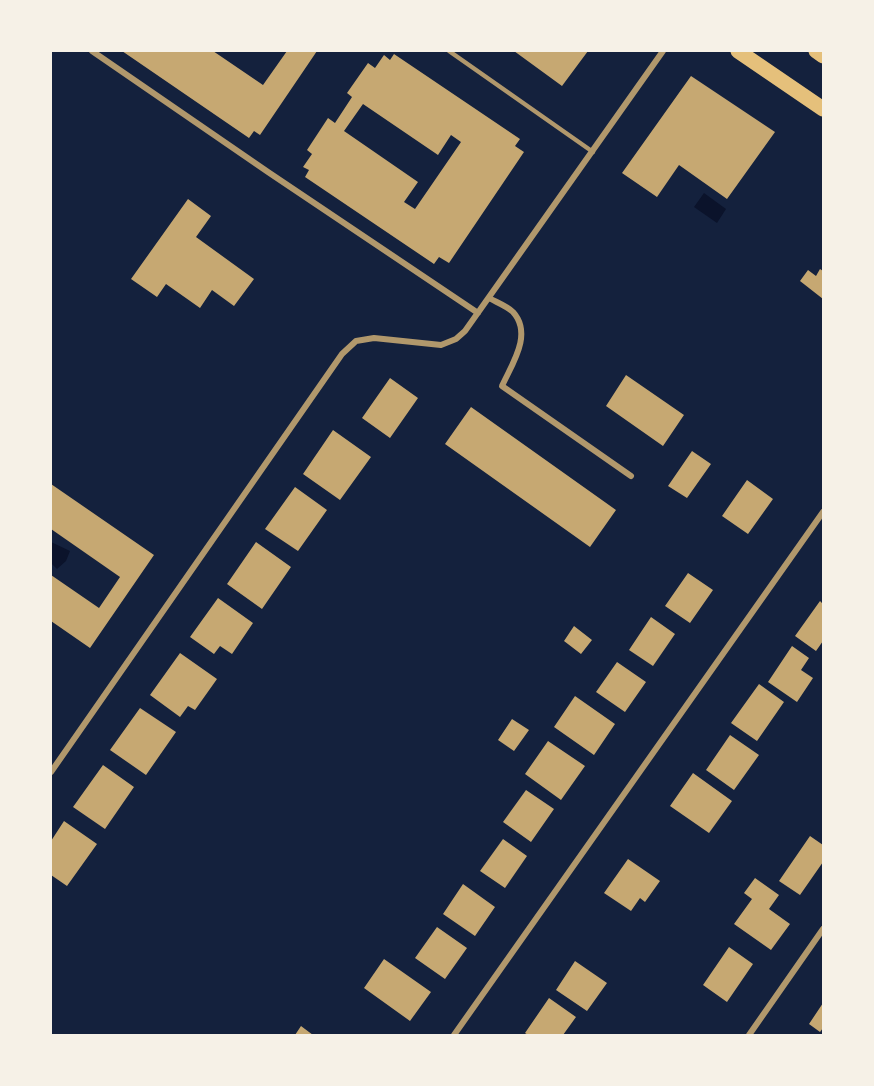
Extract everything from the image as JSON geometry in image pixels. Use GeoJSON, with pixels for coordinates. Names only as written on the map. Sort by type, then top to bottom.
{"type":"FeatureCollection","features":[{"type":"Feature","properties":{"kind":"main road"},"geometry":{"type":"LineString","coordinates":[[738,51],[823,110]]}},
{"type":"Feature","properties":{"kind":"main road"},"geometry":{"type":"LineString","coordinates":[[816,51],[823,56]]}},
{"type":"Feature","properties":{"kind":"street"},"geometry":{"type":"LineString","coordinates":[[92,51],[478,313]]}},
{"type":"Feature","properties":{"kind":"street"},"geometry":{"type":"LineString","coordinates":[[51,772],[342,354],[356,341],[374,338],[441,345],[456,339],[465,331],[663,51]]}},
{"type":"Feature","properties":{"kind":"street"},"geometry":{"type":"LineString","coordinates":[[489,298],[513,312],[522,332],[518,354],[502,386],[631,476]]}},
{"type":"Feature","properties":{"kind":"street"},"geometry":{"type":"LineString","coordinates":[[454,1035],[823,512]]}},
{"type":"Feature","properties":{"kind":"street"},"geometry":{"type":"LineString","coordinates":[[749,1035],[823,929]]}},
{"type":"Feature","properties":{"kind":"lane"},"geometry":{"type":"LineString","coordinates":[[449,51],[593,152]]}},
{"type":"Feature","properties":{"kind":"water"},"geometry":{"type":"Polygon","coordinates":[[[704,193],[726,209],[717,223],[694,207],[704,193]]]}},
{"type":"Feature","properties":{"kind":"water"},"geometry":{"type":"Polygon","coordinates":[[[51,542],[70,551],[66,561],[57,569],[51,563],[51,542]]]}},
{"type":"Feature","properties":{"kind":"building"},"geometry":{"type":"Polygon","coordinates":[[[122,51],[213,51],[263,85],[287,51],[317,51],[260,135],[254,131],[249,138],[122,51]]]}},
{"type":"Feature","properties":{"kind":"building"},"geometry":{"type":"Polygon","coordinates":[[[514,51],[588,51],[562,86],[514,51]]]}},
{"type":"Feature","properties":{"kind":"building"},"geometry":{"type":"Polygon","coordinates":[[[394,54],[520,139],[515,146],[524,152],[449,263],[439,257],[434,264],[305,177],[309,170],[303,167],[312,154],[307,150],[328,118],[335,123],[352,97],[347,93],[368,63],[375,68],[384,55],[390,60],[394,54]],[[363,104],[344,131],[418,182],[404,202],[415,209],[461,142],[451,135],[438,155],[363,104]]]}},
{"type":"Feature","properties":{"kind":"building"},"geometry":{"type":"Polygon","coordinates":[[[691,76],[775,132],[727,199],[679,165],[657,197],[622,173],[691,76]]]}},
{"type":"Feature","properties":{"kind":"building"},"geometry":{"type":"Polygon","coordinates":[[[188,199],[211,216],[196,237],[254,279],[234,306],[212,290],[200,308],[166,284],[157,297],[131,279],[188,199]]]}},
{"type":"Feature","properties":{"kind":"building"},"geometry":{"type":"Polygon","coordinates":[[[820,269],[823,271],[823,299],[800,281],[808,270],[816,276],[820,269]]]}},
{"type":"Feature","properties":{"kind":"building"},"geometry":{"type":"Polygon","coordinates":[[[626,375],[684,415],[663,446],[606,406],[626,375]]]}},
{"type":"Feature","properties":{"kind":"building"},"geometry":{"type":"Polygon","coordinates":[[[390,378],[418,398],[390,438],[362,418],[390,378]]]}},
{"type":"Feature","properties":{"kind":"building"},"geometry":{"type":"Polygon","coordinates":[[[471,407],[616,510],[590,547],[445,444],[471,407]]]}},
{"type":"Feature","properties":{"kind":"building"},"geometry":{"type":"Polygon","coordinates":[[[333,430],[371,457],[340,500],[303,474],[333,430]]]}},
{"type":"Feature","properties":{"kind":"building"},"geometry":{"type":"Polygon","coordinates":[[[692,451],[711,464],[687,498],[668,486],[692,451]]]}},
{"type":"Feature","properties":{"kind":"building"},"geometry":{"type":"Polygon","coordinates":[[[747,480],[773,499],[748,534],[722,516],[747,480]]]}},
{"type":"Feature","properties":{"kind":"building"},"geometry":{"type":"Polygon","coordinates":[[[51,484],[154,555],[90,648],[51,621],[51,575],[99,608],[120,577],[51,529],[51,484]]]}},
{"type":"Feature","properties":{"kind":"building"},"geometry":{"type":"Polygon","coordinates":[[[295,487],[327,510],[298,551],[265,529],[295,487]]]}},
{"type":"Feature","properties":{"kind":"building"},"geometry":{"type":"Polygon","coordinates":[[[256,542],[291,567],[262,609],[227,584],[256,542]]]}},
{"type":"Feature","properties":{"kind":"building"},"geometry":{"type":"Polygon","coordinates":[[[688,573],[713,590],[690,623],[665,606],[688,573]]]}},
{"type":"Feature","properties":{"kind":"building"},"geometry":{"type":"Polygon","coordinates":[[[218,598],[253,623],[232,654],[220,646],[214,654],[190,637],[218,598]]]}},
{"type":"Feature","properties":{"kind":"building"},"geometry":{"type":"Polygon","coordinates":[[[820,601],[823,604],[823,641],[816,651],[795,636],[820,601]]]}},
{"type":"Feature","properties":{"kind":"building"},"geometry":{"type":"Polygon","coordinates":[[[651,617],[675,634],[653,666],[629,650],[651,617]]]}},
{"type":"Feature","properties":{"kind":"building"},"geometry":{"type":"Polygon","coordinates":[[[574,626],[592,640],[581,654],[564,641],[574,626]]]}},
{"type":"Feature","properties":{"kind":"building"},"geometry":{"type":"Polygon","coordinates":[[[792,646],[809,658],[801,670],[813,678],[797,702],[768,682],[792,646]]]}},
{"type":"Feature","properties":{"kind":"building"},"geometry":{"type":"Polygon","coordinates":[[[180,653],[217,679],[195,710],[188,706],[180,717],[150,695],[180,653]]]}},
{"type":"Feature","properties":{"kind":"building"},"geometry":{"type":"Polygon","coordinates":[[[617,662],[646,682],[625,712],[596,692],[617,662]]]}},
{"type":"Feature","properties":{"kind":"building"},"geometry":{"type":"Polygon","coordinates":[[[759,684],[784,702],[757,741],[731,723],[759,684]]]}},
{"type":"Feature","properties":{"kind":"building"},"geometry":{"type":"Polygon","coordinates":[[[575,696],[615,724],[594,755],[554,727],[575,696]]]}},
{"type":"Feature","properties":{"kind":"building"},"geometry":{"type":"Polygon","coordinates":[[[140,708],[176,732],[146,775],[110,750],[140,708]]]}},
{"type":"Feature","properties":{"kind":"building"},"geometry":{"type":"Polygon","coordinates":[[[512,719],[529,730],[514,751],[498,740],[512,719]]]}},
{"type":"Feature","properties":{"kind":"building"},"geometry":{"type":"Polygon","coordinates":[[[730,735],[759,755],[734,790],[706,770],[730,735]]]}},
{"type":"Feature","properties":{"kind":"building"},"geometry":{"type":"Polygon","coordinates":[[[548,741],[585,766],[561,800],[525,774],[548,741]]]}},
{"type":"Feature","properties":{"kind":"building"},"geometry":{"type":"Polygon","coordinates":[[[103,765],[134,787],[105,829],[73,807],[103,765]]]}},
{"type":"Feature","properties":{"kind":"building"},"geometry":{"type":"Polygon","coordinates":[[[693,773],[732,801],[709,833],[670,806],[693,773]]]}},
{"type":"Feature","properties":{"kind":"building"},"geometry":{"type":"Polygon","coordinates":[[[526,790],[554,809],[531,842],[503,822],[526,790]]]}},
{"type":"Feature","properties":{"kind":"building"},"geometry":{"type":"Polygon","coordinates":[[[64,821],[97,844],[67,886],[51,875],[51,841],[64,821]]]}},
{"type":"Feature","properties":{"kind":"building"},"geometry":{"type":"Polygon","coordinates":[[[810,836],[823,845],[823,862],[800,895],[779,881],[810,836]]]}},
{"type":"Feature","properties":{"kind":"building"},"geometry":{"type":"Polygon","coordinates":[[[503,839],[527,856],[505,888],[480,871],[503,839]]]}},
{"type":"Feature","properties":{"kind":"building"},"geometry":{"type":"Polygon","coordinates":[[[628,859],[660,881],[645,902],[640,898],[631,911],[604,893],[628,859]]]}},
{"type":"Feature","properties":{"kind":"building"},"geometry":{"type":"Polygon","coordinates":[[[755,878],[779,895],[769,909],[790,924],[771,950],[734,924],[752,899],[744,893],[755,878]]]}},
{"type":"Feature","properties":{"kind":"building"},"geometry":{"type":"Polygon","coordinates":[[[463,884],[495,907],[475,936],[443,914],[463,884]]]}},
{"type":"Feature","properties":{"kind":"building"},"geometry":{"type":"Polygon","coordinates":[[[437,927],[467,948],[445,979],[415,958],[437,927]]]}},
{"type":"Feature","properties":{"kind":"building"},"geometry":{"type":"Polygon","coordinates":[[[729,947],[753,964],[727,1002],[703,985],[729,947]]]}},
{"type":"Feature","properties":{"kind":"building"},"geometry":{"type":"Polygon","coordinates":[[[384,959],[431,992],[410,1021],[364,988],[384,959]]]}},
{"type":"Feature","properties":{"kind":"building"},"geometry":{"type":"Polygon","coordinates":[[[575,961],[607,983],[587,1011],[556,990],[575,961]]]}},
{"type":"Feature","properties":{"kind":"building"},"geometry":{"type":"Polygon","coordinates":[[[549,998],[576,1017],[563,1035],[528,1035],[525,1033],[549,998]]]}},
{"type":"Feature","properties":{"kind":"building"},"geometry":{"type":"Polygon","coordinates":[[[823,1003],[823,1028],[820,1032],[809,1024],[823,1003]]]}},
{"type":"Feature","properties":{"kind":"building"},"geometry":{"type":"Polygon","coordinates":[[[301,1026],[313,1035],[295,1035],[301,1026]]]}}]}
